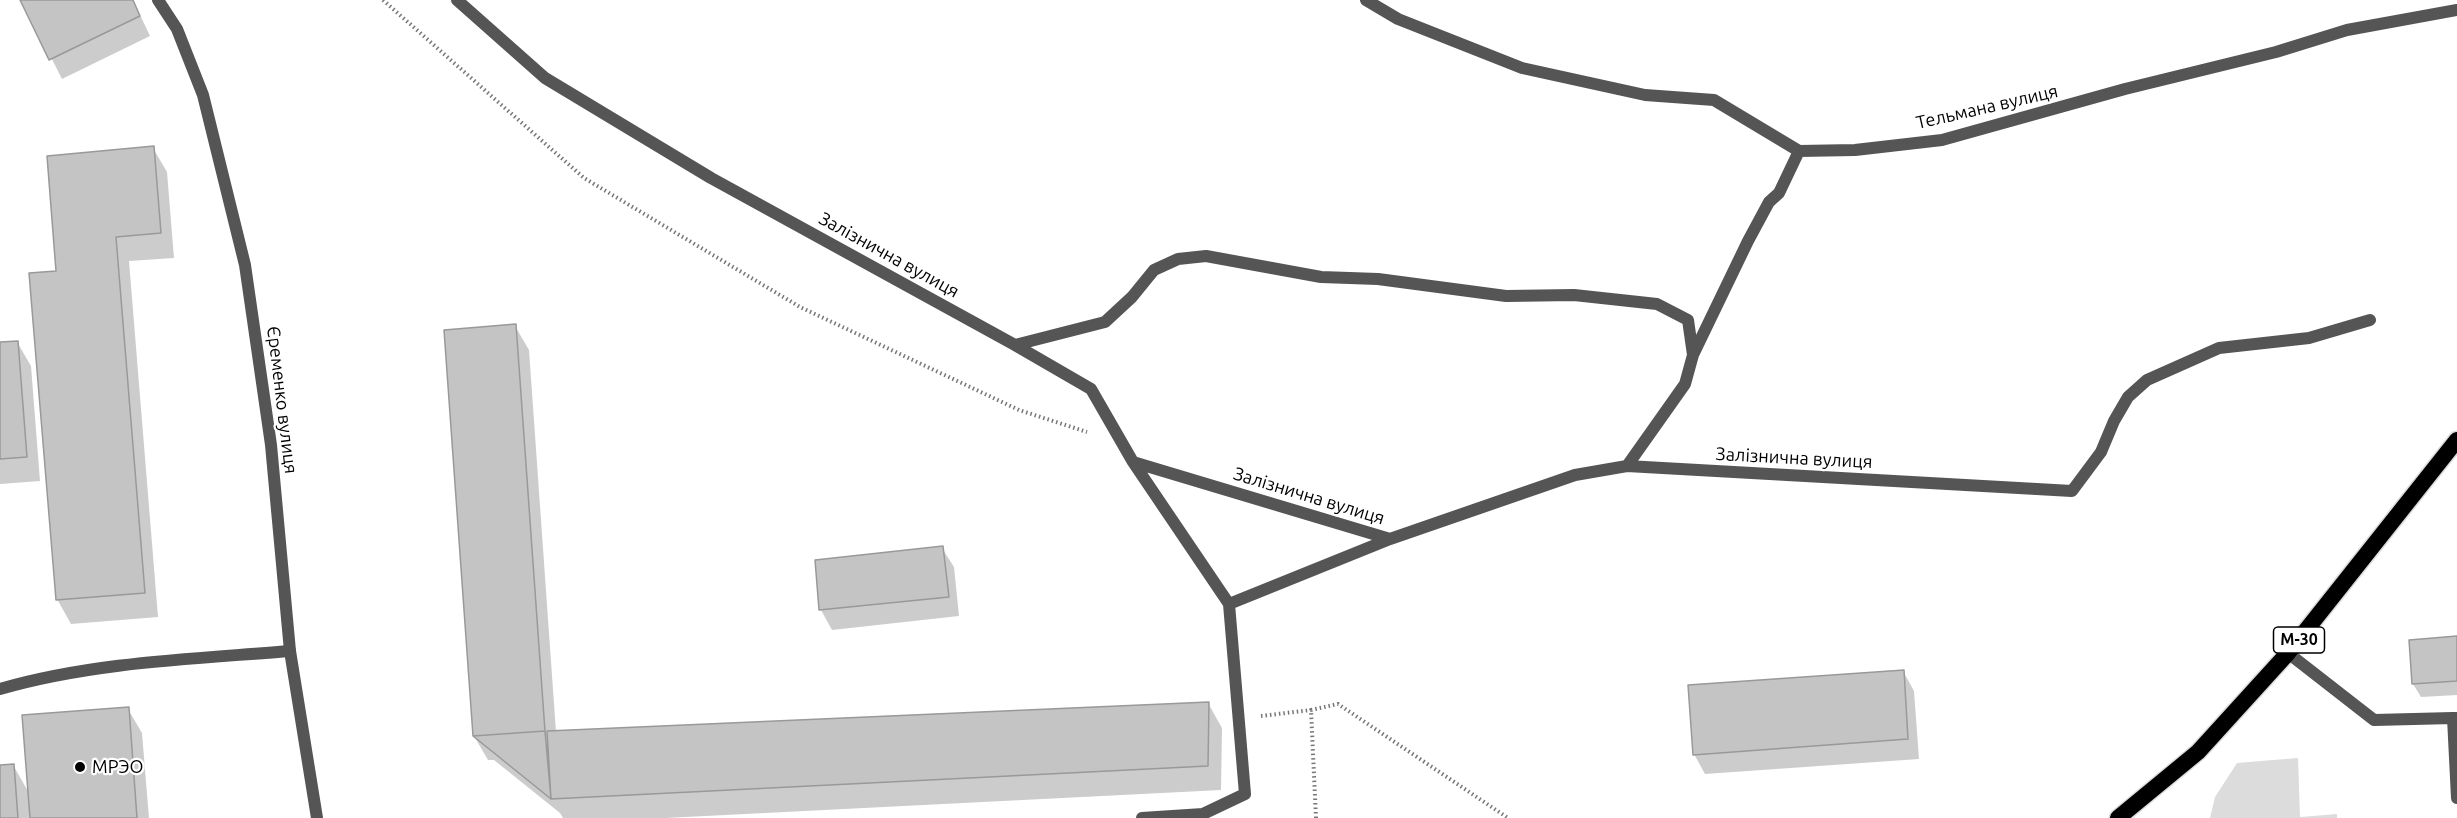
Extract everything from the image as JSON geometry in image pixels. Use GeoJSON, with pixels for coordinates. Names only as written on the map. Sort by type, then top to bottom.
{"type":"FeatureCollection","features":[{"type":"Feature","properties":{"kind":"highway","name":"М-30"},"geometry":{"type":"LineString","coordinates":[[2118,818],[2198,752],[2288,653],[2457,440]]}},
{"type":"Feature","properties":{"kind":"street","name":"Єременко вулиця"},"geometry":{"type":"LineString","coordinates":[[158,0],[177,29],[204,95],[245,265],[271,445],[290,651],[317,818]]}},
{"type":"Feature","properties":{"kind":"street","name":"Залізнична вулиця"},"geometry":{"type":"LineString","coordinates":[[457,0],[545,78],[711,178],[1091,389],[1133,462],[1390,539],[1575,476],[1628,466],[2072,491],[2101,452],[2114,421],[2128,397],[2147,380],[2219,348],[2309,338],[2370,320]]}},
{"type":"Feature","properties":{"kind":"street"},"geometry":{"type":"LineString","coordinates":[[1366,0],[1398,19],[1522,68],[1645,95],[1714,100],[1799,151],[1779,193],[1769,202],[1748,241],[1694,355],[1685,384],[1628,466]]}},
{"type":"Feature","properties":{"kind":"street","name":"Тельмана вулиця"},"geometry":{"type":"LineString","coordinates":[[1799,151],[1855,150],[1942,140],[2125,89],[2276,52],[2347,30],[2457,10]]}},
{"type":"Feature","properties":{"kind":"street"},"geometry":{"type":"LineString","coordinates":[[1015,345],[1105,322],[1132,297],[1154,270],[1178,259],[1206,256],[1321,277],[1378,279],[1506,296],[1574,295],[1657,304],[1688,320],[1694,355]]}},
{"type":"Feature","properties":{"kind":"street"},"geometry":{"type":"LineString","coordinates":[[1133,462],[1229,604],[1245,794],[1203,814],[1143,818]]}},
{"type":"Feature","properties":{"kind":"street"},"geometry":{"type":"LineString","coordinates":[[1229,604],[1390,539]]}},
{"type":"Feature","properties":{"kind":"street"},"geometry":{"type":"LineString","coordinates":[[0,689],[21,683],[122,665],[290,651]]}},
{"type":"Feature","properties":{"kind":"street"},"geometry":{"type":"LineString","coordinates":[[2288,653],[2374,720],[2455,718],[2457,798]]}},
{"type":"Feature","properties":{"kind":"path"},"geometry":{"type":"LineString","coordinates":[[382,0],[584,178],[779,295],[1019,410],[1122,443]]}},
{"type":"Feature","properties":{"kind":"path"},"geometry":{"type":"LineString","coordinates":[[1239,719],[1311,710],[1338,704],[1508,818]]}},
{"type":"Feature","properties":{"kind":"path"},"geometry":{"type":"LineString","coordinates":[[1311,710],[1316,818]]}},
{"type":"Feature","properties":{"kind":"shaded area"},"geometry":{"type":"Polygon","coordinates":[[[2298,758],[2300,817],[2337,814],[2337,818],[2210,818],[2215,797],[2237,763],[2298,758]]]}},
{"type":"Feature","properties":{"kind":"building"},"geometry":{"type":"Polygon","coordinates":[[[20,0],[133,0],[140,16],[49,60],[20,0]]]}},
{"type":"Feature","properties":{"kind":"building"},"geometry":{"type":"Polygon","coordinates":[[[154,146],[161,233],[116,237],[145,593],[56,600],[29,273],[56,271],[47,156],[154,146]]]}},
{"type":"Feature","properties":{"kind":"building"},"geometry":{"type":"Polygon","coordinates":[[[516,324],[545,731],[473,736],[444,330],[516,324]]]}},
{"type":"Feature","properties":{"kind":"building"},"geometry":{"type":"Polygon","coordinates":[[[18,341],[27,457],[0,459],[0,342],[18,341]]]}},
{"type":"Feature","properties":{"kind":"building"},"geometry":{"type":"Polygon","coordinates":[[[943,546],[949,597],[819,610],[815,560],[943,546]]]}},
{"type":"Feature","properties":{"kind":"building"},"geometry":{"type":"Polygon","coordinates":[[[2457,636],[2457,681],[2412,684],[2409,640],[2457,636]]]}},
{"type":"Feature","properties":{"kind":"building"},"geometry":{"type":"Polygon","coordinates":[[[1904,670],[1908,739],[1693,755],[1688,685],[1904,670]]]}},
{"type":"Feature","properties":{"kind":"building"},"geometry":{"type":"Polygon","coordinates":[[[1209,702],[1208,766],[551,799],[547,731],[1209,702]]]}},
{"type":"Feature","properties":{"kind":"building","name":"МРЭО"},"geometry":{"type":"Polygon","coordinates":[[[129,707],[137,818],[30,818],[22,715],[129,707]]]}},
{"type":"Feature","properties":{"kind":"building"},"geometry":{"type":"Polygon","coordinates":[[[545,731],[551,799],[473,736],[545,731]]]}},
{"type":"Feature","properties":{"kind":"building"},"geometry":{"type":"Polygon","coordinates":[[[14,764],[18,818],[0,818],[0,765],[14,764]]]}},
{"type":"Feature","properties":{"kind":"place","name":"МРЭО"},"geometry":{"type":"Point","coordinates":[80,767]}}]}
